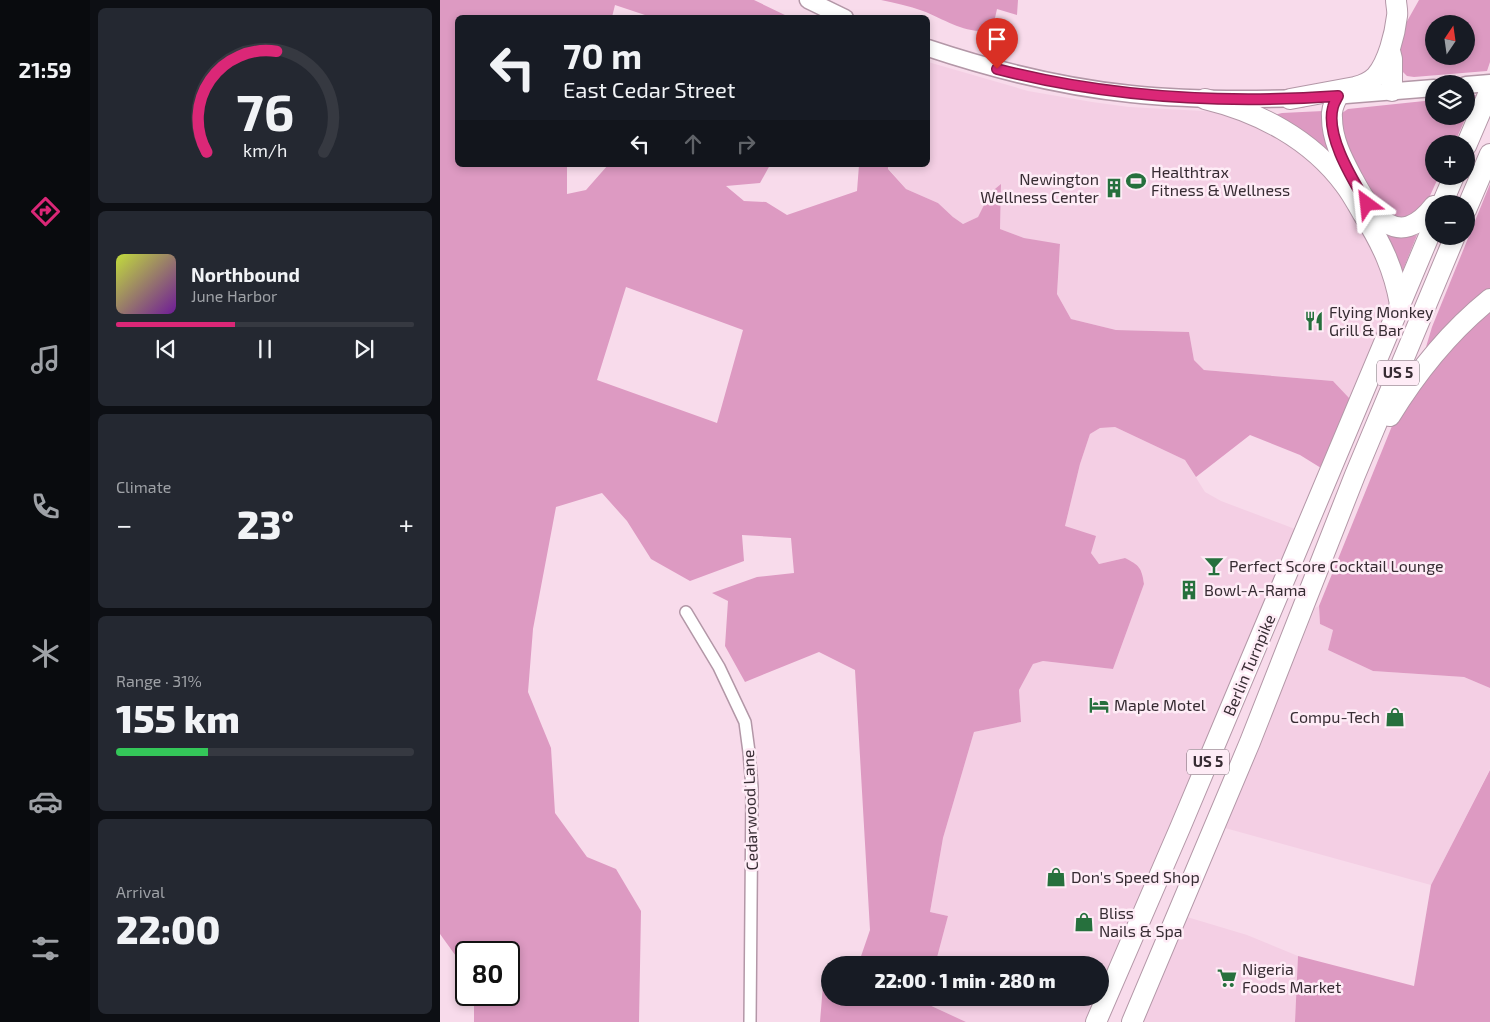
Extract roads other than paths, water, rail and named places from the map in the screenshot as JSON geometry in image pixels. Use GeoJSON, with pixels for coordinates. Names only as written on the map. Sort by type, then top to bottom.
{"type":"FeatureCollection","features":[{"type":"Feature","properties":{"kind":"highway"},"geometry":{"type":"LineString","coordinates":[[1290,99],[1364,84],[1375,77],[1390,51],[1401,5]]}},
{"type":"Feature","properties":{"kind":"highway"},"geometry":{"type":"LineString","coordinates":[[1390,51],[1392,59],[1392,91]]}},
{"type":"Feature","properties":{"kind":"highway"},"geometry":{"type":"LineString","coordinates":[[1471,135],[1489,90]]}},
{"type":"Feature","properties":{"kind":"highway"},"geometry":{"type":"LineString","coordinates":[[1338,96],[1333,106],[1332,117],[1336,140],[1390,265],[1396,282],[1400,304]]}},
{"type":"Feature","properties":{"kind":"highway"},"geometry":{"type":"LineString","coordinates":[[1205,99],[1255,115],[1298,140],[1312,150],[1364,206],[1383,222],[1398,227],[1408,227],[1416,224],[1425,217]]}},
{"type":"Feature","properties":{"kind":"highway"},"geometry":{"type":"LineString","coordinates":[[1472,195],[1490,154]]}},
{"type":"Feature","properties":{"kind":"highway","name":"Berlin Turnpike"},"geometry":{"type":"LineString","coordinates":[[1096,1022],[1180,828],[1425,245]]}},
{"type":"Feature","properties":{"kind":"highway","name":"Berlin Turnpike"},"geometry":{"type":"LineString","coordinates":[[1132,1022],[1250,742],[1355,476],[1451,245]]}},
{"type":"Feature","properties":{"kind":"highway"},"geometry":{"type":"LineString","coordinates":[[1355,476],[1420,371],[1456,329],[1490,299]]}},
{"type":"Feature","properties":{"kind":"main road"},"geometry":{"type":"LineString","coordinates":[[808,0],[839,15]]}},
{"type":"Feature","properties":{"kind":"main road"},"geometry":{"type":"LineString","coordinates":[[930,49],[985,66],[1057,83],[1131,94],[1205,99],[1290,99],[1425,89]]}},
{"type":"Feature","properties":{"kind":"main road"},"geometry":{"type":"LineString","coordinates":[[1475,87],[1489,90]]}},
{"type":"Feature","properties":{"kind":"street","name":"Cedarwood Lane"},"geometry":{"type":"LineString","coordinates":[[686,612],[719,667],[745,722],[752,787],[750,1022]]}},
{"type":"Feature","properties":{"kind":"place","name":"Healthtrax Fitness & Wellness"},"geometry":{"type":"Point","coordinates":[1136,181]}},
{"type":"Feature","properties":{"kind":"place","name":"Newington Wellness Center"},"geometry":{"type":"Point","coordinates":[1114,188]}},
{"type":"Feature","properties":{"kind":"place","name":"Flying Monkey Grill & Bar"},"geometry":{"type":"Point","coordinates":[1314,321]}},
{"type":"Feature","properties":{"kind":"place","name":"Perfect Score Cocktail Lounge"},"geometry":{"type":"Point","coordinates":[1214,566]}},
{"type":"Feature","properties":{"kind":"place","name":"Bowl-A-Rama"},"geometry":{"type":"Point","coordinates":[1189,590]}},
{"type":"Feature","properties":{"kind":"place","name":"Maple Motel"},"geometry":{"type":"Point","coordinates":[1099,705]}},
{"type":"Feature","properties":{"kind":"place","name":"Compu-Tech"},"geometry":{"type":"Point","coordinates":[1395,717]}},
{"type":"Feature","properties":{"kind":"place","name":"Don's Speed Shop"},"geometry":{"type":"Point","coordinates":[1056,877]}},
{"type":"Feature","properties":{"kind":"place","name":"Bliss Nails & Spa"},"geometry":{"type":"Point","coordinates":[1084,922]}},
{"type":"Feature","properties":{"kind":"place","name":"Nigeria Foods Market"},"geometry":{"type":"Point","coordinates":[1227,978]}}]}
